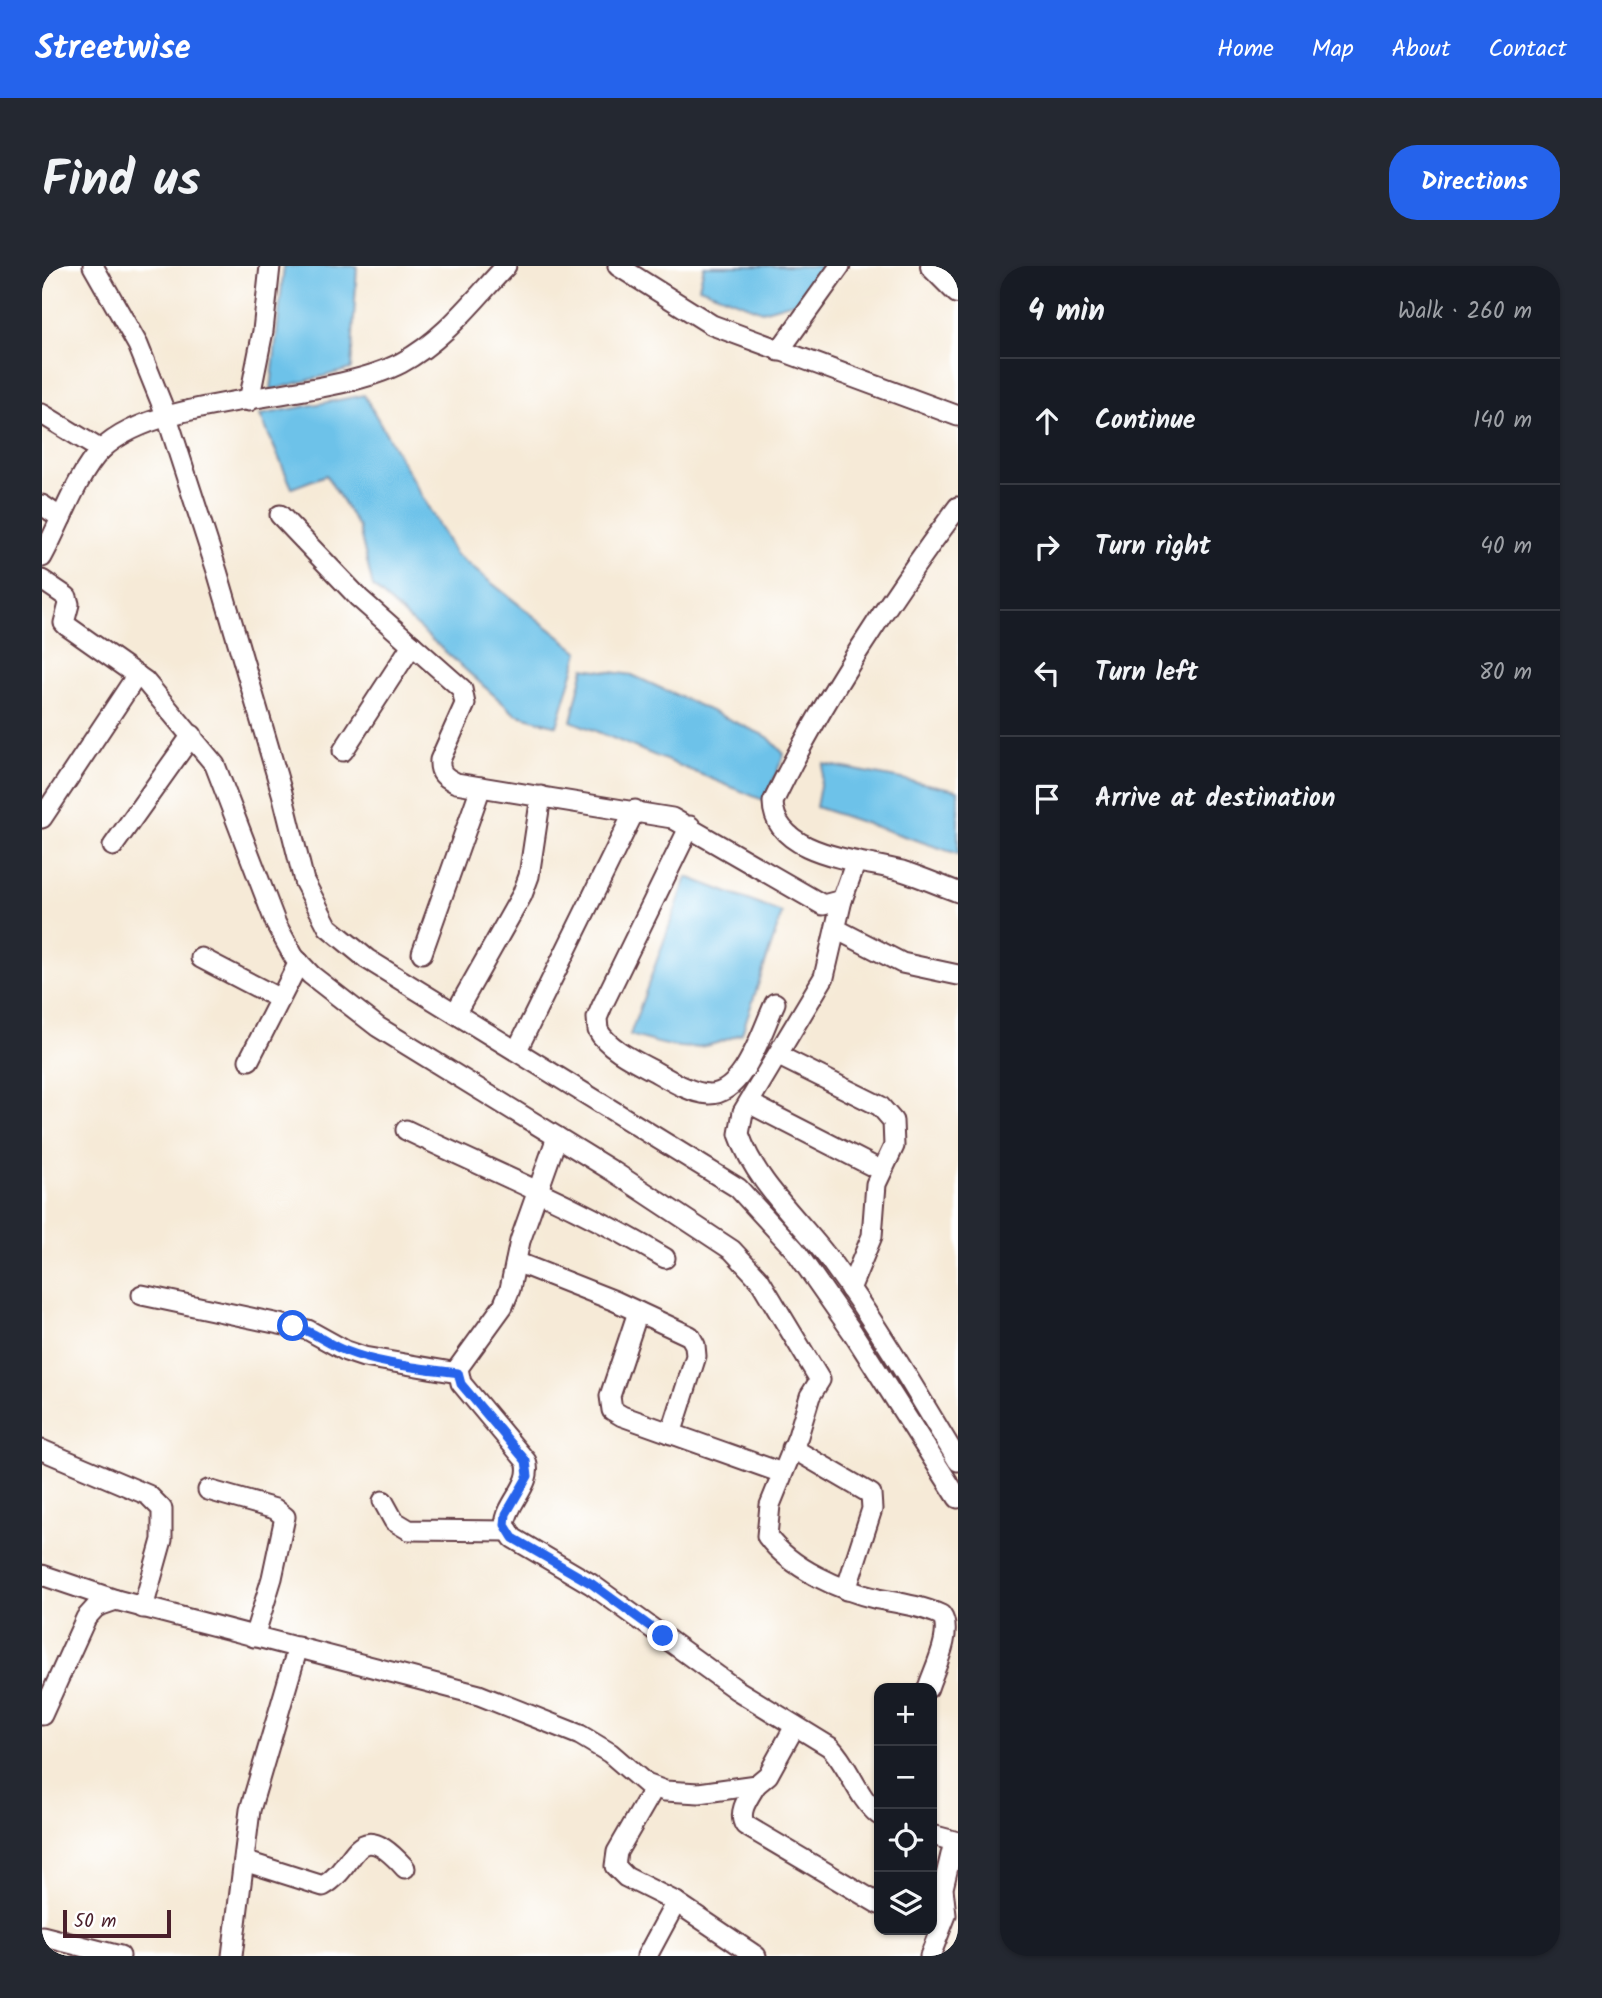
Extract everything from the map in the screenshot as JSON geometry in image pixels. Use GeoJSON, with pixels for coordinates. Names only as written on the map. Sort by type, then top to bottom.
{"type":"FeatureCollection","features":[{"type":"Feature","properties":{"kind":"main road"},"geometry":{"type":"LineString","coordinates":[[933,266],[958,291]]}},
{"type":"Feature","properties":{"kind":"street"},"geometry":{"type":"LineString","coordinates":[[93,266],[138,345],[173,416],[282,793],[304,881],[328,927],[344,942],[738,1188],[800,1258],[853,1333],[958,1498]]}},
{"type":"Feature","properties":{"kind":"street"},"geometry":{"type":"LineString","coordinates":[[249,401],[263,331],[270,266]]}},
{"type":"Feature","properties":{"kind":"street"},"geometry":{"type":"LineString","coordinates":[[42,557],[61,518],[101,450],[121,436],[173,416],[358,377],[398,364],[426,348],[506,266]]}},
{"type":"Feature","properties":{"kind":"street"},"geometry":{"type":"LineString","coordinates":[[618,266],[712,325],[958,416]]}},
{"type":"Feature","properties":{"kind":"street"},"geometry":{"type":"LineString","coordinates":[[779,351],[840,266]]}},
{"type":"Feature","properties":{"kind":"street"},"geometry":{"type":"LineString","coordinates":[[42,414],[101,450]]}},
{"type":"Feature","properties":{"kind":"street"},"geometry":{"type":"LineString","coordinates":[[42,505],[61,518]]}},
{"type":"Feature","properties":{"kind":"street"},"geometry":{"type":"LineString","coordinates":[[958,507],[855,661],[774,802],[774,817],[783,831],[817,850],[855,864],[900,871],[958,891]]}},
{"type":"Feature","properties":{"kind":"street"},"geometry":{"type":"LineString","coordinates":[[280,515],[359,598],[462,689],[465,704],[440,760],[439,769],[456,783],[672,818],[823,905],[842,900]]}},
{"type":"Feature","properties":{"kind":"street"},"geometry":{"type":"LineString","coordinates":[[42,580],[67,597],[69,604],[64,623],[136,675],[192,735],[219,773],[276,925],[299,962],[340,999],[378,1027],[557,1137],[732,1250],[759,1279],[820,1380],[810,1396],[770,1505],[767,1536],[774,1546],[796,1562],[846,1590],[941,1615],[945,1620],[946,1633],[930,1683]]}},
{"type":"Feature","properties":{"kind":"street"},"geometry":{"type":"LineString","coordinates":[[343,751],[412,645]]}},
{"type":"Feature","properties":{"kind":"street"},"geometry":{"type":"LineString","coordinates":[[42,818],[136,675]]}},
{"type":"Feature","properties":{"kind":"street"},"geometry":{"type":"LineString","coordinates":[[113,846],[192,735]]}},
{"type":"Feature","properties":{"kind":"street"},"geometry":{"type":"LineString","coordinates":[[422,953],[481,787]]}},
{"type":"Feature","properties":{"kind":"street"},"geometry":{"type":"LineString","coordinates":[[456,1012],[522,895],[529,876],[541,796]]}},
{"type":"Feature","properties":{"kind":"street"},"geometry":{"type":"LineString","coordinates":[[517,1050],[635,810]]}},
{"type":"Feature","properties":{"kind":"street"},"geometry":{"type":"LineString","coordinates":[[690,826],[602,1006],[597,1018],[600,1035],[638,1062],[681,1085],[706,1094],[722,1093],[739,1079],[775,1003]]}},
{"type":"Feature","properties":{"kind":"street"},"geometry":{"type":"LineString","coordinates":[[855,864],[842,900],[824,977],[739,1123],[743,1145],[773,1191],[850,1289],[958,1461]]}},
{"type":"Feature","properties":{"kind":"street"},"geometry":{"type":"LineString","coordinates":[[836,929],[901,963],[958,975]]}},
{"type":"Feature","properties":{"kind":"street"},"geometry":{"type":"LineString","coordinates":[[201,958],[280,999]]}},
{"type":"Feature","properties":{"kind":"street"},"geometry":{"type":"LineString","coordinates":[[249,1060],[299,962]]}},
{"type":"Feature","properties":{"kind":"street"},"geometry":{"type":"LineString","coordinates":[[779,1056],[888,1112],[895,1133],[894,1146],[880,1170],[872,1236],[850,1289]]}},
{"type":"Feature","properties":{"kind":"street"},"geometry":{"type":"LineString","coordinates":[[749,1103],[880,1170]]}},
{"type":"Feature","properties":{"kind":"street"},"geometry":{"type":"LineString","coordinates":[[406,1130],[536,1193],[595,1217],[665,1258]]}},
{"type":"Feature","properties":{"kind":"street"},"geometry":{"type":"LineString","coordinates":[[557,1137],[536,1193],[503,1306],[462,1360],[458,1373],[461,1384],[526,1461],[529,1469],[528,1476],[506,1514],[505,1525],[513,1538],[592,1584],[737,1690],[838,1755],[859,1793],[874,1809]]}},
{"type":"Feature","properties":{"kind":"street"},"geometry":{"type":"LineString","coordinates":[[516,1262],[690,1336],[695,1345],[693,1366],[671,1434]]}},
{"type":"Feature","properties":{"kind":"street"},"geometry":{"type":"LineString","coordinates":[[142,1295],[308,1329],[346,1351],[363,1357],[458,1373]]}},
{"type":"Feature","properties":{"kind":"street"},"geometry":{"type":"LineString","coordinates":[[638,1312],[609,1404],[622,1416],[782,1474]]}},
{"type":"Feature","properties":{"kind":"street"},"geometry":{"type":"LineString","coordinates":[[792,1448],[871,1494],[872,1509],[846,1590]]}},
{"type":"Feature","properties":{"kind":"street"},"geometry":{"type":"LineString","coordinates":[[42,1450],[148,1495],[162,1509],[162,1540],[143,1608]]}},
{"type":"Feature","properties":{"kind":"street"},"geometry":{"type":"LineString","coordinates":[[208,1490],[275,1509],[285,1517],[272,1578],[254,1637]]}},
{"type":"Feature","properties":{"kind":"street"},"geometry":{"type":"LineString","coordinates":[[383,1501],[399,1527],[409,1530],[509,1531]]}},
{"type":"Feature","properties":{"kind":"street"},"geometry":{"type":"LineString","coordinates":[[42,1574],[143,1608],[479,1695],[558,1724],[610,1753],[654,1788],[699,1793],[756,1785]]}},
{"type":"Feature","properties":{"kind":"street"},"geometry":{"type":"LineString","coordinates":[[42,1715],[86,1618],[96,1608],[116,1600]]}},
{"type":"Feature","properties":{"kind":"street"},"geometry":{"type":"LineString","coordinates":[[232,1956],[250,1810],[298,1647]]}},
{"type":"Feature","properties":{"kind":"street"},"geometry":{"type":"LineString","coordinates":[[795,1726],[768,1775],[756,1785],[741,1818],[745,1825],[874,1901]]}},
{"type":"Feature","properties":{"kind":"street"},"geometry":{"type":"LineString","coordinates":[[654,1788],[617,1852],[615,1866],[626,1877],[676,1902],[756,1956]]}},
{"type":"Feature","properties":{"kind":"street"},"geometry":{"type":"LineString","coordinates":[[937,1836],[956,1842],[943,1888],[946,1915],[937,1926]]}},
{"type":"Feature","properties":{"kind":"street"},"geometry":{"type":"LineString","coordinates":[[244,1861],[323,1886],[357,1847],[367,1844],[387,1849],[405,1868]]}},
{"type":"Feature","properties":{"kind":"street"},"geometry":{"type":"LineString","coordinates":[[647,1956],[676,1902]]}},
{"type":"Feature","properties":{"kind":"street"},"geometry":{"type":"LineString","coordinates":[[930,1956],[931,1935]]}},
{"type":"Feature","properties":{"kind":"street"},"geometry":{"type":"LineString","coordinates":[[42,1936],[120,1956]]}},
{"type":"Feature","properties":{"kind":"water"},"geometry":{"type":"Polygon","coordinates":[[[284,266],[357,266],[351,369],[271,390],[284,266]]]}},
{"type":"Feature","properties":{"kind":"water"},"geometry":{"type":"Polygon","coordinates":[[[704,266],[828,266],[818,295],[762,311],[699,287],[704,266]]]}},
{"type":"Feature","properties":{"kind":"water"},"geometry":{"type":"Polygon","coordinates":[[[364,395],[455,554],[579,652],[557,726],[515,714],[373,587],[359,528],[326,475],[292,488],[260,415],[364,395]]]}},
{"type":"Feature","properties":{"kind":"water"},"geometry":{"type":"Polygon","coordinates":[[[584,668],[632,675],[768,737],[784,754],[765,801],[571,721],[584,668]]]}},
{"type":"Feature","properties":{"kind":"water"},"geometry":{"type":"Polygon","coordinates":[[[824,764],[958,790],[958,854],[816,807],[824,764]]]}},
{"type":"Feature","properties":{"kind":"water"},"geometry":{"type":"Polygon","coordinates":[[[687,877],[782,913],[742,1033],[712,1045],[686,1048],[630,1035],[687,877]]]}},
{"type":"Feature","properties":{"kind":"route"},"geometry":{"type":"LineString","coordinates":[[293,1326],[308,1329],[332,1344],[363,1357],[458,1373],[461,1384],[526,1461],[529,1469],[528,1476],[506,1514],[505,1525],[513,1538],[592,1584],[663,1636]]}}]}
